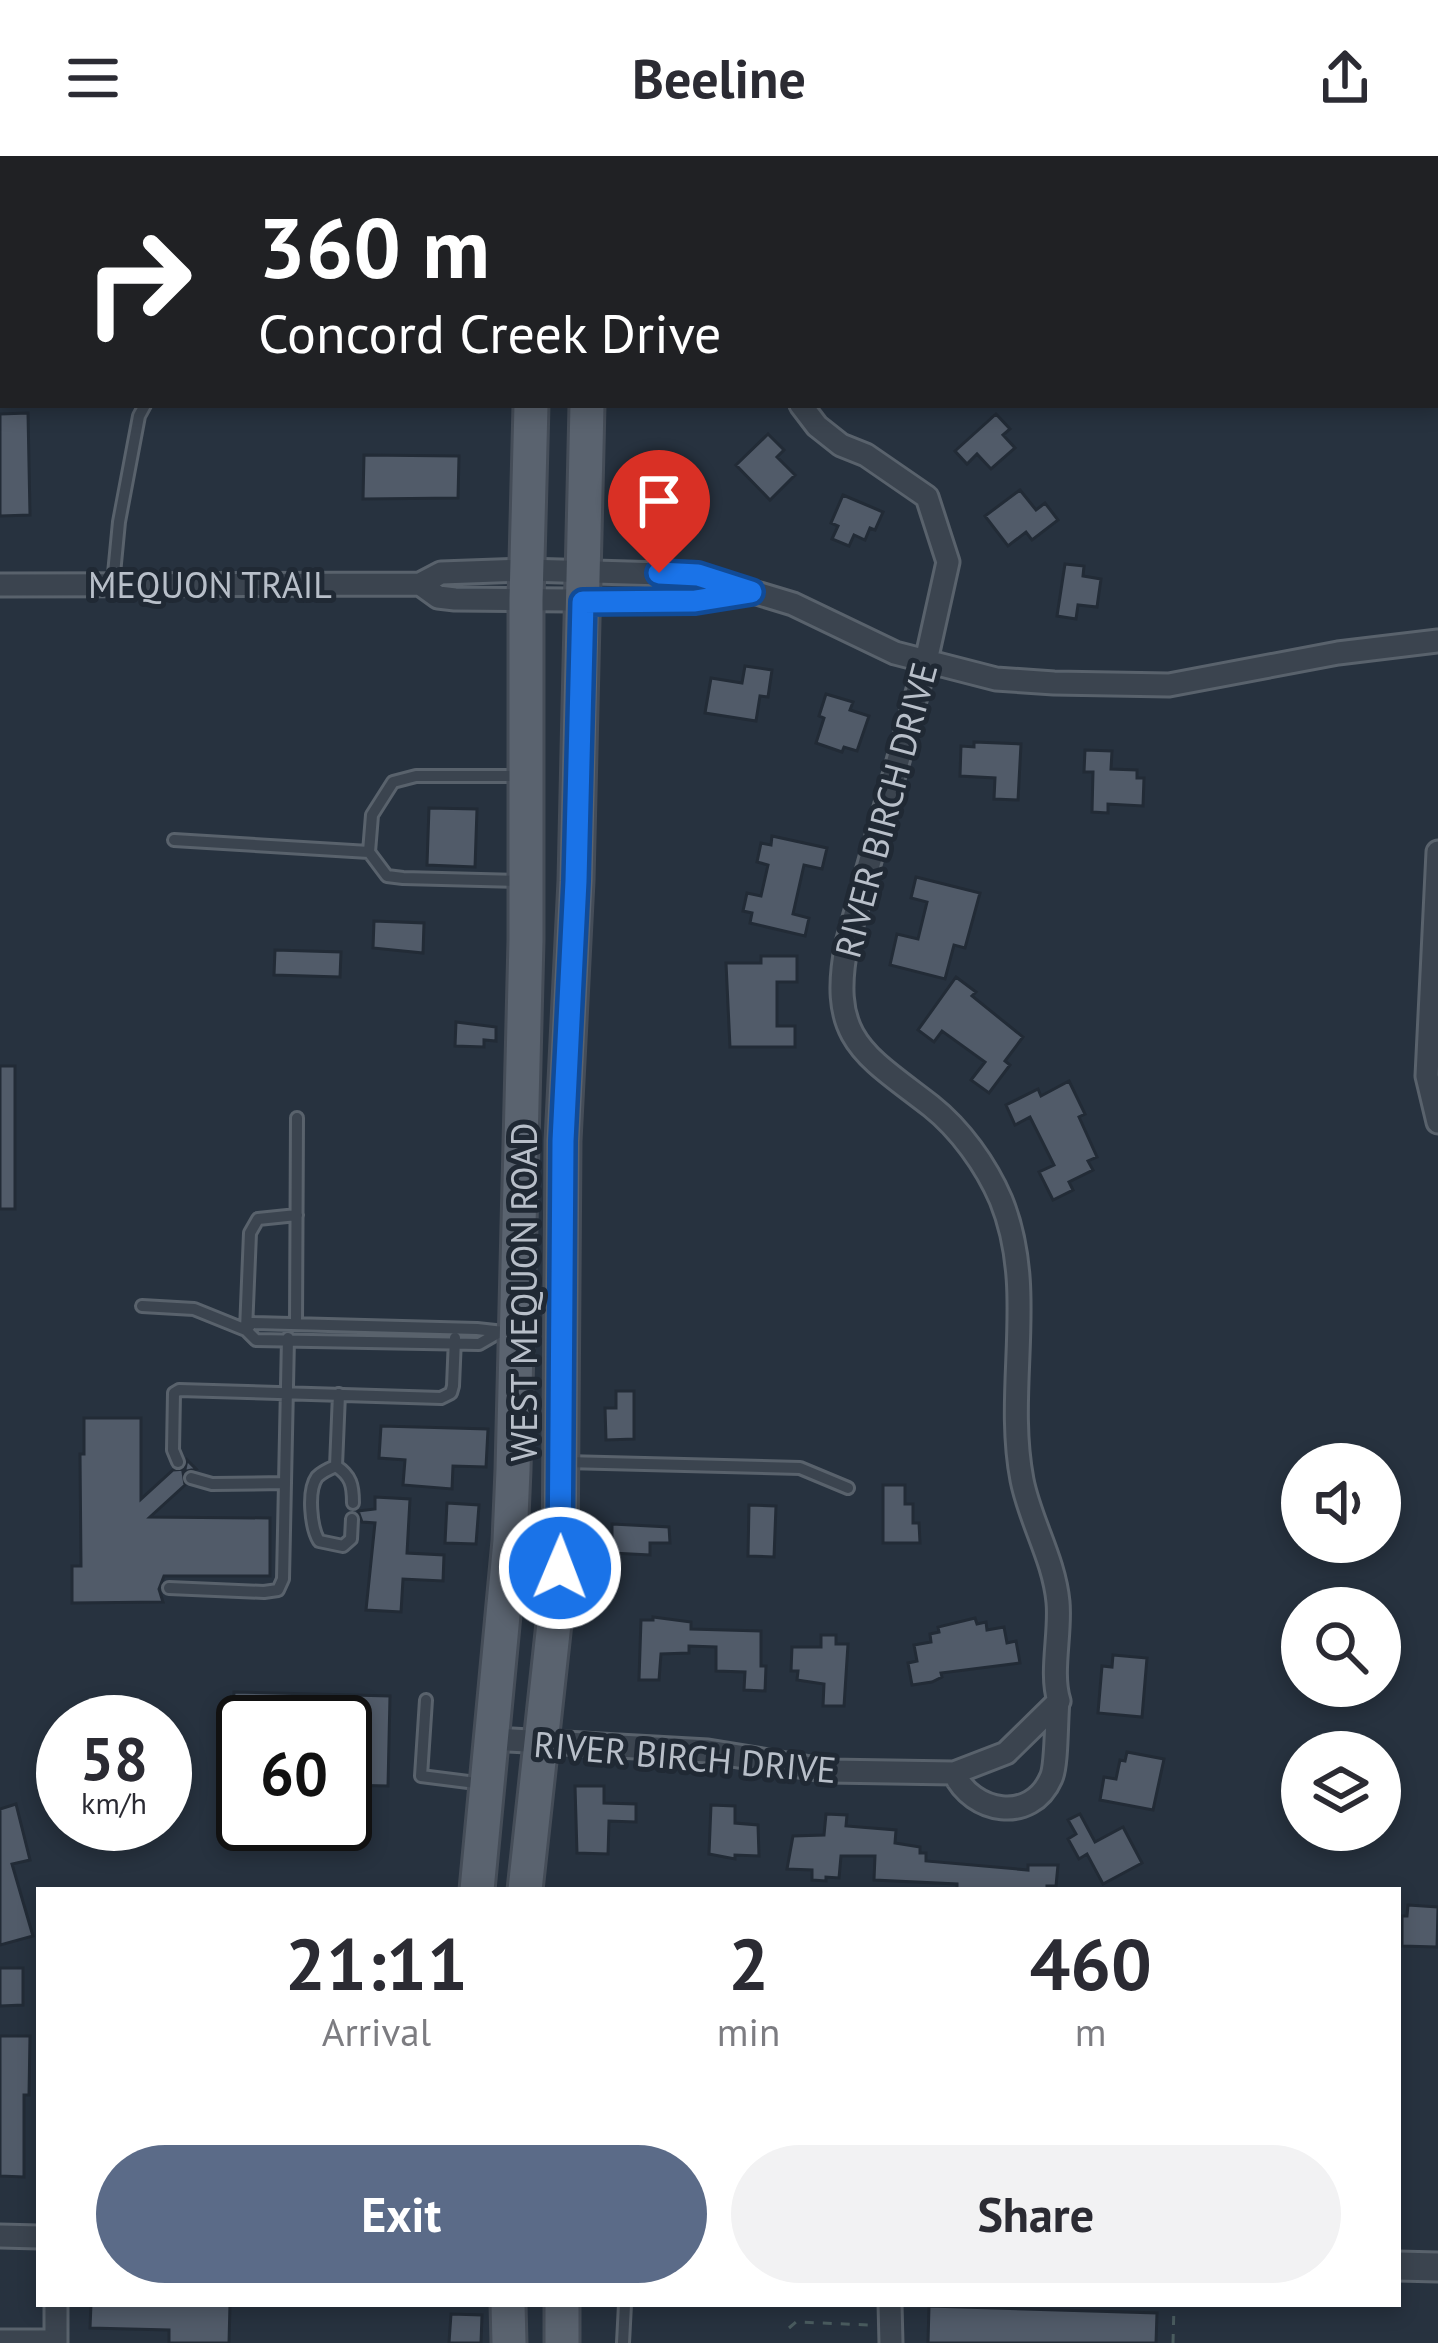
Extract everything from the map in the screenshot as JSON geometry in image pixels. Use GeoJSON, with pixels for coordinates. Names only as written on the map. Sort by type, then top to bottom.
{"type":"FeatureCollection","features":[{"type":"Feature","properties":{"kind":"main road","name":"WEST MEQUON ROAD"},"geometry":{"type":"LineString","coordinates":[[477,1887],[510,1541],[507,1333],[524,880],[531,408]]}},
{"type":"Feature","properties":{"kind":"main road","name":"WEST MEQUON ROAD"},"geometry":{"type":"LineString","coordinates":[[525,1887],[560,1568],[563,1141],[576,881],[586,408]]}},
{"type":"Feature","properties":{"kind":"main road"},"geometry":{"type":"LineString","coordinates":[[524,880],[576,881]]}},
{"type":"Feature","properties":{"kind":"main road"},"geometry":{"type":"LineString","coordinates":[[507,1333],[562,1333]]}},
{"type":"Feature","properties":{"kind":"main road"},"geometry":{"type":"LineString","coordinates":[[508,2307],[509,2343]]}},
{"type":"Feature","properties":{"kind":"main road"},"geometry":{"type":"LineString","coordinates":[[562,2307],[562,2343]]}},
{"type":"Feature","properties":{"kind":"street","name":"RIVER BIRCH DRIVE"},"geometry":{"type":"LineString","coordinates":[[492,1739],[708,1751],[829,1771],[954,1773],[1006,1753],[1059,1701],[1055,1688],[1060,1649],[1058,1598],[1022,1481],[1017,1428],[1020,1290],[1011,1230],[984,1167],[932,1107],[880,1071],[851,1031],[844,1006],[841,975],[847,944],[926,661],[948,562],[927,497],[866,455],[841,445],[804,408]]}},
{"type":"Feature","properties":{"kind":"street","name":"MEQUON TRAIL"},"geometry":{"type":"LineString","coordinates":[[0,585],[420,584],[441,573],[526,585],[583,586],[698,575],[794,604],[895,652],[926,661],[996,679],[1115,686],[1168,686],[1338,653],[1438,641]]}},
{"type":"Feature","properties":{"kind":"street"},"geometry":{"type":"LineString","coordinates":[[1438,852],[1427,1076],[1438,1122]]}},
{"type":"Feature","properties":{"kind":"street"},"geometry":{"type":"LineString","coordinates":[[954,1773],[976,1802],[994,1808],[1017,1808],[1037,1797],[1052,1778],[1059,1701]]}},
{"type":"Feature","properties":{"kind":"street"},"geometry":{"type":"LineString","coordinates":[[0,2236],[36,2237]]}},
{"type":"Feature","properties":{"kind":"street"},"geometry":{"type":"LineString","coordinates":[[1401,2266],[1438,2267]]}},
{"type":"Feature","properties":{"kind":"street"},"geometry":{"type":"LineString","coordinates":[[0,2341],[56,2342],[56,2307]]}},
{"type":"Feature","properties":{"kind":"lane"},"geometry":{"type":"LineString","coordinates":[[113,585],[119,522],[143,408]]}},
{"type":"Feature","properties":{"kind":"lane"},"geometry":{"type":"LineString","coordinates":[[524,880],[387,876],[370,852],[372,815],[393,782],[416,776],[525,776]]}},
{"type":"Feature","properties":{"kind":"lane"},"geometry":{"type":"LineString","coordinates":[[174,840],[370,852]]}},
{"type":"Feature","properties":{"kind":"lane"},"geometry":{"type":"LineString","coordinates":[[169,1588],[278,1590],[284,1579],[297,1118]]}},
{"type":"Feature","properties":{"kind":"lane"},"geometry":{"type":"LineString","coordinates":[[246,1330],[250,1233],[258,1219],[297,1215]]}},
{"type":"Feature","properties":{"kind":"lane"},"geometry":{"type":"LineString","coordinates":[[142,1306],[194,1309],[246,1330],[256,1340],[479,1344],[507,1333]]}},
{"type":"Feature","properties":{"kind":"lane"},"geometry":{"type":"LineString","coordinates":[[246,1330],[252,1323],[507,1333]]}},
{"type":"Feature","properties":{"kind":"lane"},"geometry":{"type":"LineString","coordinates":[[178,1462],[173,1450],[174,1393],[441,1398],[453,1386],[455,1329]]}},
{"type":"Feature","properties":{"kind":"lane"},"geometry":{"type":"LineString","coordinates":[[336,1466],[339,1394]]}},
{"type":"Feature","properties":{"kind":"lane"},"geometry":{"type":"LineString","coordinates":[[562,1462],[800,1468],[848,1488]]}},
{"type":"Feature","properties":{"kind":"lane"},"geometry":{"type":"LineString","coordinates":[[336,1466],[348,1474],[353,1503]]}},
{"type":"Feature","properties":{"kind":"lane"},"geometry":{"type":"LineString","coordinates":[[336,1466],[319,1474],[315,1482],[314,1533],[319,1541],[343,1546],[351,1539],[352,1519]]}},
{"type":"Feature","properties":{"kind":"lane"},"geometry":{"type":"LineString","coordinates":[[191,1478],[212,1484],[285,1483]]}},
{"type":"Feature","properties":{"kind":"lane"},"geometry":{"type":"LineString","coordinates":[[426,1700],[421,1776],[487,1784]]}},
{"type":"Feature","properties":{"kind":"lane"},"geometry":{"type":"LineString","coordinates":[[623,2343],[625,2307]]}},
{"type":"Feature","properties":{"kind":"path"},"geometry":{"type":"LineString","coordinates":[[1173,2343],[1174,2307]]}},
{"type":"Feature","properties":{"kind":"path"},"geometry":{"type":"LineString","coordinates":[[789,2328],[796,2322],[884,2335]]}},
{"type":"Feature","properties":{"kind":"building"},"geometry":{"type":"Polygon","coordinates":[[[28,413],[30,515],[0,516],[0,414],[28,413]]]}},
{"type":"Feature","properties":{"kind":"building"},"geometry":{"type":"Polygon","coordinates":[[[996,414],[1010,429],[1003,435],[1015,448],[991,469],[977,454],[967,464],[955,451],[996,414]]]}},
{"type":"Feature","properties":{"kind":"building"},"geometry":{"type":"Polygon","coordinates":[[[768,434],[784,450],[777,457],[795,475],[770,500],[736,465],[768,434]]]}},
{"type":"Feature","properties":{"kind":"building"},"geometry":{"type":"Polygon","coordinates":[[[364,455],[459,456],[458,498],[363,499],[364,455]]]}},
{"type":"Feature","properties":{"kind":"building"},"geometry":{"type":"Polygon","coordinates":[[[1020,490],[1036,510],[1045,503],[1058,520],[1032,540],[1026,532],[1008,546],[985,516],[1020,490]]]}},
{"type":"Feature","properties":{"kind":"building"},"geometry":{"type":"Polygon","coordinates":[[[843,495],[883,512],[865,540],[854,535],[849,546],[832,539],[838,526],[831,523],[843,495]]]}},
{"type":"Feature","properties":{"kind":"building"},"geometry":{"type":"Polygon","coordinates":[[[1065,564],[1084,566],[1083,576],[1101,579],[1097,607],[1078,605],[1076,619],[1057,616],[1065,564]]]}},
{"type":"Feature","properties":{"kind":"building"},"geometry":{"type":"Polygon","coordinates":[[[745,666],[772,670],[768,697],[760,696],[756,721],[705,713],[711,678],[742,683],[745,666]]]}},
{"type":"Feature","properties":{"kind":"building"},"geometry":{"type":"Polygon","coordinates":[[[826,694],[853,702],[850,710],[869,716],[857,751],[844,747],[842,752],[816,743],[826,694]]]}},
{"type":"Feature","properties":{"kind":"building"},"geometry":{"type":"Polygon","coordinates":[[[974,742],[1021,744],[1018,800],[994,799],[995,778],[960,776],[961,746],[974,747],[974,742]]]}},
{"type":"Feature","properties":{"kind":"building"},"geometry":{"type":"Polygon","coordinates":[[[1085,750],[1112,751],[1111,769],[1137,770],[1137,778],[1144,778],[1143,806],[1108,804],[1108,813],[1092,812],[1093,772],[1084,772],[1085,750]]]}},
{"type":"Feature","properties":{"kind":"building"},"geometry":{"type":"Polygon","coordinates":[[[429,808],[477,809],[475,867],[427,865],[429,808]]]}},
{"type":"Feature","properties":{"kind":"building"},"geometry":{"type":"Polygon","coordinates":[[[772,836],[827,848],[822,869],[804,865],[793,914],[809,918],[805,936],[750,923],[752,913],[743,911],[747,893],[761,896],[768,865],[757,862],[761,843],[771,845],[772,836]]]}},
{"type":"Feature","properties":{"kind":"building"},"geometry":{"type":"Polygon","coordinates":[[[916,877],[980,893],[965,948],[954,945],[945,979],[890,965],[897,934],[918,939],[927,902],[911,898],[916,877]]]}},
{"type":"Feature","properties":{"kind":"building"},"geometry":{"type":"Polygon","coordinates":[[[374,921],[424,923],[423,953],[373,948],[374,921]]]}},
{"type":"Feature","properties":{"kind":"building"},"geometry":{"type":"Polygon","coordinates":[[[275,950],[341,952],[340,977],[274,975],[275,950]]]}},
{"type":"Feature","properties":{"kind":"building"},"geometry":{"type":"Polygon","coordinates":[[[761,956],[797,956],[797,982],[777,982],[777,1026],[795,1026],[795,1047],[730,1047],[726,963],[761,963],[761,956]]]}},
{"type":"Feature","properties":{"kind":"building"},"geometry":{"type":"Polygon","coordinates":[[[956,977],[1023,1037],[989,1093],[971,1080],[985,1062],[942,1031],[934,1042],[918,1030],[956,977]]]}},
{"type":"Feature","properties":{"kind":"building"},"geometry":{"type":"Polygon","coordinates":[[[456,1022],[496,1027],[496,1041],[484,1040],[484,1047],[455,1046],[456,1022]]]}},
{"type":"Feature","properties":{"kind":"building"},"geometry":{"type":"Polygon","coordinates":[[[0,1066],[15,1066],[15,1209],[0,1209],[0,1066]]]}},
{"type":"Feature","properties":{"kind":"building"},"geometry":{"type":"Polygon","coordinates":[[[1069,1081],[1085,1114],[1079,1117],[1097,1157],[1088,1161],[1093,1170],[1069,1182],[1073,1190],[1053,1200],[1039,1172],[1054,1165],[1030,1117],[1015,1125],[1006,1105],[1038,1089],[1041,1096],[1069,1081]]]}},
{"type":"Feature","properties":{"kind":"building"},"geometry":{"type":"Polygon","coordinates":[[[616,1391],[634,1391],[634,1439],[606,1440],[605,1408],[616,1408],[616,1391]]]}},
{"type":"Feature","properties":{"kind":"building"},"geometry":{"type":"Polygon","coordinates":[[[84,1418],[141,1418],[141,1499],[173,1470],[185,1469],[187,1460],[196,1469],[183,1472],[185,1485],[150,1517],[270,1518],[270,1576],[164,1576],[159,1589],[163,1602],[72,1603],[72,1566],[81,1566],[84,1418]]]}},
{"type":"Feature","properties":{"kind":"building"},"geometry":{"type":"Polygon","coordinates":[[[381,1426],[488,1429],[486,1467],[453,1466],[452,1489],[403,1485],[405,1460],[379,1458],[381,1426]]]}},
{"type":"Feature","properties":{"kind":"building"},"geometry":{"type":"Polygon","coordinates":[[[883,1485],[905,1485],[905,1504],[913,1504],[920,1543],[883,1543],[883,1485]]]}},
{"type":"Feature","properties":{"kind":"building"},"geometry":{"type":"Polygon","coordinates":[[[375,1497],[410,1499],[407,1553],[444,1555],[443,1581],[403,1579],[401,1612],[366,1610],[375,1523],[362,1522],[358,1511],[375,1509],[375,1497]]]}},
{"type":"Feature","properties":{"kind":"building"},"geometry":{"type":"Polygon","coordinates":[[[447,1503],[479,1505],[476,1544],[445,1543],[447,1503]]]}},
{"type":"Feature","properties":{"kind":"building"},"geometry":{"type":"Polygon","coordinates":[[[749,1505],[776,1506],[774,1557],[748,1556],[749,1505]]]}},
{"type":"Feature","properties":{"kind":"building"},"geometry":{"type":"Polygon","coordinates":[[[612,1524],[669,1527],[670,1543],[650,1543],[650,1555],[612,1553],[612,1524]]]}},
{"type":"Feature","properties":{"kind":"building"},"geometry":{"type":"Polygon","coordinates":[[[975,1618],[977,1624],[986,1622],[987,1630],[1004,1627],[1007,1643],[1016,1641],[1020,1663],[941,1673],[932,1682],[912,1685],[908,1663],[917,1661],[914,1645],[931,1642],[930,1634],[939,1632],[938,1627],[975,1618]]]}},
{"type":"Feature","properties":{"kind":"building"},"geometry":{"type":"Polygon","coordinates":[[[641,1620],[691,1622],[691,1629],[761,1631],[765,1691],[744,1690],[745,1672],[716,1671],[716,1647],[689,1646],[689,1653],[661,1654],[659,1680],[639,1680],[641,1620]]]}},
{"type":"Feature","properties":{"kind":"building"},"geometry":{"type":"Polygon","coordinates":[[[821,1635],[836,1635],[836,1644],[848,1644],[844,1706],[823,1706],[824,1684],[797,1680],[798,1671],[791,1671],[792,1647],[821,1647],[821,1635]]]}},
{"type":"Feature","properties":{"kind":"building"},"geometry":{"type":"Polygon","coordinates":[[[1113,1655],[1147,1658],[1142,1717],[1098,1713],[1102,1666],[1112,1667],[1113,1655]]]}},
{"type":"Feature","properties":{"kind":"building"},"geometry":{"type":"Polygon","coordinates":[[[234,1692],[351,1695],[234,1695],[234,1692]]]}},
{"type":"Feature","properties":{"kind":"building"},"geometry":{"type":"Polygon","coordinates":[[[372,1696],[390,1696],[388,1786],[372,1786],[372,1696]]]}},
{"type":"Feature","properties":{"kind":"building"},"geometry":{"type":"Polygon","coordinates":[[[1127,1752],[1164,1759],[1153,1810],[1100,1800],[1104,1777],[1116,1779],[1127,1752]]]}},
{"type":"Feature","properties":{"kind":"building"},"geometry":{"type":"Polygon","coordinates":[[[575,1786],[604,1786],[604,1803],[636,1804],[636,1822],[609,1821],[608,1854],[577,1853],[575,1786]]]}},
{"type":"Feature","properties":{"kind":"building"},"geometry":{"type":"Polygon","coordinates":[[[16,1804],[30,1860],[12,1864],[33,1936],[0,1945],[0,1809],[16,1804]]]}},
{"type":"Feature","properties":{"kind":"building"},"geometry":{"type":"Polygon","coordinates":[[[711,1805],[735,1806],[735,1823],[758,1825],[759,1856],[735,1855],[735,1859],[709,1854],[711,1805]]]}},
{"type":"Feature","properties":{"kind":"building"},"geometry":{"type":"Polygon","coordinates":[[[826,1814],[847,1815],[846,1826],[896,1830],[895,1843],[920,1847],[926,1861],[1028,1870],[1028,1865],[1058,1865],[1056,1886],[957,1887],[874,1880],[875,1856],[841,1856],[839,1878],[826,1877],[826,1881],[812,1880],[812,1870],[787,1869],[793,1836],[824,1835],[826,1814]]]}},
{"type":"Feature","properties":{"kind":"building"},"geometry":{"type":"Polygon","coordinates":[[[1080,1814],[1095,1842],[1123,1827],[1142,1863],[1103,1884],[1087,1854],[1079,1859],[1068,1839],[1076,1834],[1068,1820],[1080,1814]]]}},
{"type":"Feature","properties":{"kind":"building"},"geometry":{"type":"Polygon","coordinates":[[[1408,1905],[1438,1907],[1437,1947],[1402,1946],[1402,1916],[1407,1916],[1408,1905]]]}},
{"type":"Feature","properties":{"kind":"building"},"geometry":{"type":"Polygon","coordinates":[[[0,1968],[23,1968],[23,2005],[0,2006],[0,1968]]]}},
{"type":"Feature","properties":{"kind":"building"},"geometry":{"type":"Polygon","coordinates":[[[0,2036],[30,2036],[24,2177],[0,2176],[0,2036]]]}},
{"type":"Feature","properties":{"kind":"building"},"geometry":{"type":"Polygon","coordinates":[[[91,2307],[230,2307],[229,2343],[169,2343],[169,2330],[90,2328],[91,2307]]]}},
{"type":"Feature","properties":{"kind":"building"},"geometry":{"type":"Polygon","coordinates":[[[929,2307],[1157,2313],[1156,2343],[928,2343],[929,2307]]]}},
{"type":"Feature","properties":{"kind":"building"},"geometry":{"type":"Polygon","coordinates":[[[451,2314],[482,2315],[481,2343],[449,2343],[451,2314]]]}},
{"type":"Feature","properties":{"kind":"route"},"geometry":{"type":"LineString","coordinates":[[560,1568],[563,1141],[583,602],[695,601],[751,592],[698,575],[659,573]]}}]}
